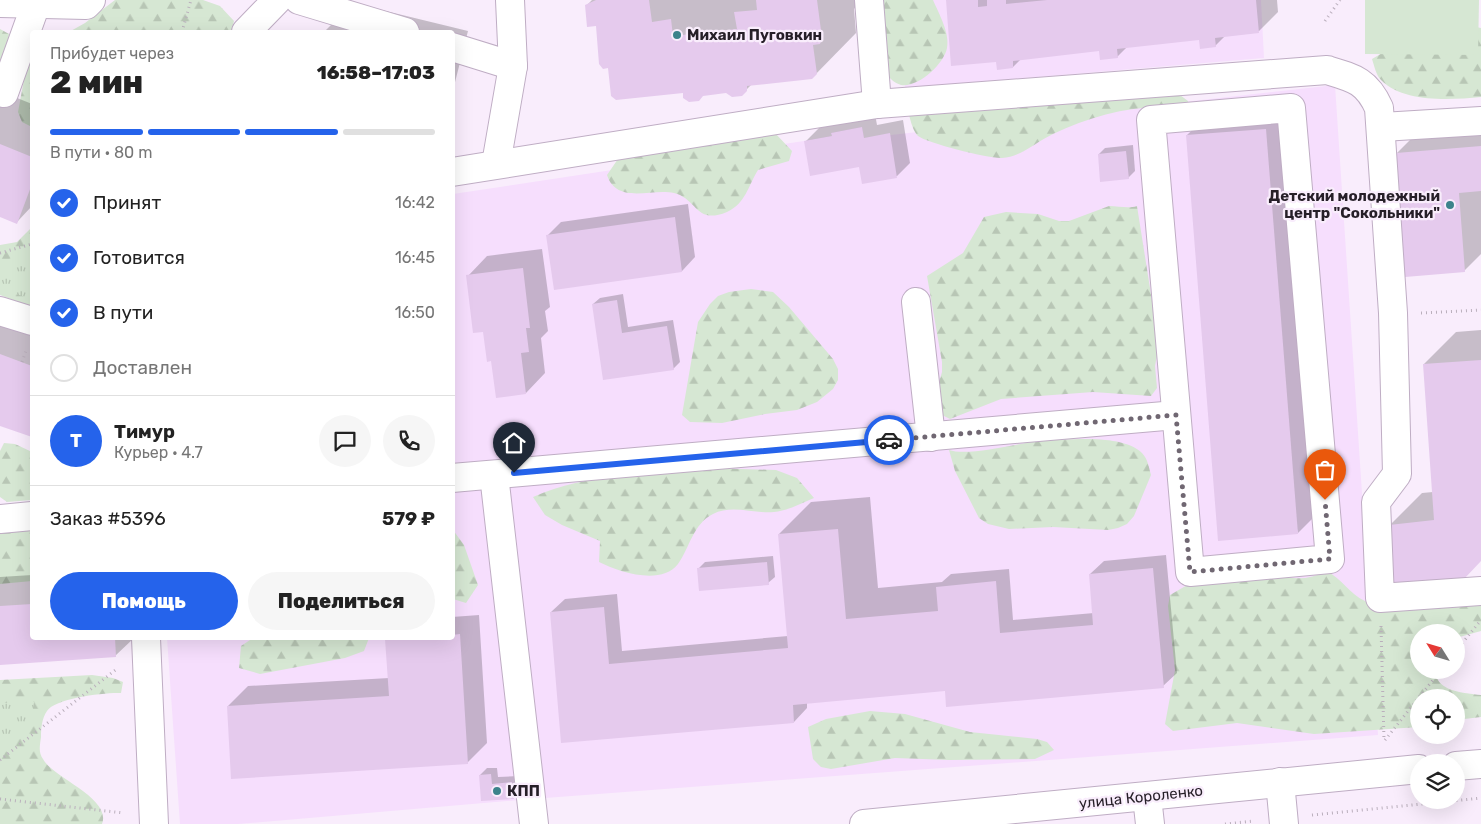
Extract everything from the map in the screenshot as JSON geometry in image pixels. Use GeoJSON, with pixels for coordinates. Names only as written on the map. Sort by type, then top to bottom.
{"type":"FeatureCollection","features":[{"type":"Feature","properties":{"kind":"street"},"geometry":{"type":"LineString","coordinates":[[0,3],[86,5],[91,0]]}},
{"type":"Feature","properties":{"kind":"street"},"geometry":{"type":"LineString","coordinates":[[248,30],[277,0]]}},
{"type":"Feature","properties":{"kind":"street"},"geometry":{"type":"LineString","coordinates":[[299,0],[398,30]]}},
{"type":"Feature","properties":{"kind":"street"},"geometry":{"type":"LineString","coordinates":[[496,164],[513,66],[510,0]]}},
{"type":"Feature","properties":{"kind":"street"},"geometry":{"type":"LineString","coordinates":[[869,0],[877,104]]}},
{"type":"Feature","properties":{"kind":"street"},"geometry":{"type":"LineString","coordinates":[[4,93],[36,4]]}},
{"type":"Feature","properties":{"kind":"street"},"geometry":{"type":"LineString","coordinates":[[455,48],[513,66]]}},
{"type":"Feature","properties":{"kind":"street"},"geometry":{"type":"LineString","coordinates":[[455,171],[877,104],[1328,70],[1355,78],[1372,92],[1379,108],[1382,127],[1393,314],[1397,474],[1376,502],[1380,598],[1481,591]]}},
{"type":"Feature","properties":{"kind":"street"},"geometry":{"type":"LineString","coordinates":[[1291,108],[1330,559],[1190,572],[1176,415],[1151,120],[1291,108]]}},
{"type":"Feature","properties":{"kind":"street"},"geometry":{"type":"LineString","coordinates":[[1382,127],[1481,121]]}},
{"type":"Feature","properties":{"kind":"street"},"geometry":{"type":"LineString","coordinates":[[916,302],[931,436]]}},
{"type":"Feature","properties":{"kind":"street"},"geometry":{"type":"LineString","coordinates":[[0,311],[30,320]]}},
{"type":"Feature","properties":{"kind":"street"},"geometry":{"type":"LineString","coordinates":[[455,478],[1176,415]]}},
{"type":"Feature","properties":{"kind":"street"},"geometry":{"type":"LineString","coordinates":[[494,475],[534,824]]}},
{"type":"Feature","properties":{"kind":"street"},"geometry":{"type":"LineString","coordinates":[[0,519],[30,516]]}},
{"type":"Feature","properties":{"kind":"street"},"geometry":{"type":"LineString","coordinates":[[146,641],[153,820]]}},
{"type":"Feature","properties":{"kind":"street"},"geometry":{"type":"LineString","coordinates":[[1465,765],[1481,764]]}},
{"type":"Feature","properties":{"kind":"street","name":"улица Короленко"},"geometry":{"type":"LineString","coordinates":[[864,824],[1410,770]]}},
{"type":"Feature","properties":{"kind":"street"},"geometry":{"type":"LineString","coordinates":[[1280,782],[1283,821]]}},
{"type":"Feature","properties":{"kind":"street"},"geometry":{"type":"LineString","coordinates":[[1146,797],[1150,824]]}},
{"type":"Feature","properties":{"kind":"path"},"geometry":{"type":"LineString","coordinates":[[183,30],[191,0]]}},
{"type":"Feature","properties":{"kind":"path"},"geometry":{"type":"LineString","coordinates":[[1325,21],[1340,0]]}},
{"type":"Feature","properties":{"kind":"path"},"geometry":{"type":"LineString","coordinates":[[0,253],[30,245]]}},
{"type":"Feature","properties":{"kind":"path"},"geometry":{"type":"LineString","coordinates":[[1393,314],[1481,310]]}},
{"type":"Feature","properties":{"kind":"path"},"geometry":{"type":"LineString","coordinates":[[1380,598],[1384,740]]}},
{"type":"Feature","properties":{"kind":"path"},"geometry":{"type":"LineString","coordinates":[[1465,640],[1481,620]]}},
{"type":"Feature","properties":{"kind":"path"},"geometry":{"type":"LineString","coordinates":[[0,760],[146,641]]}},
{"type":"Feature","properties":{"kind":"path"},"geometry":{"type":"LineString","coordinates":[[1361,773],[1384,740],[1434,679]]}},
{"type":"Feature","properties":{"kind":"path"},"geometry":{"type":"LineString","coordinates":[[1225,824],[1283,821],[1481,798]]}},
{"type":"Feature","properties":{"kind":"path"},"geometry":{"type":"LineString","coordinates":[[0,799],[153,820]]}},
{"type":"Feature","properties":{"kind":"shaded area"},"geometry":{"type":"Polygon","coordinates":[[[898,0],[1261,0],[1264,58],[905,88],[898,0]]]}},
{"type":"Feature","properties":{"kind":"shaded area"},"geometry":{"type":"Polygon","coordinates":[[[1335,85],[1378,735],[532,799],[238,824],[180,824],[167,640],[455,640],[455,194],[804,141],[832,136],[831,133],[862,127],[864,138],[1335,85]]]}},
{"type":"Feature","properties":{"kind":"green space"},"geometry":{"type":"Polygon","coordinates":[[[115,0],[203,0],[220,6],[234,21],[232,30],[73,30],[115,0]]]}},
{"type":"Feature","properties":{"kind":"green space"},"geometry":{"type":"Polygon","coordinates":[[[879,0],[933,0],[941,17],[948,42],[945,54],[936,68],[915,83],[901,85],[894,82],[885,73],[879,0]]]}},
{"type":"Feature","properties":{"kind":"green space"},"geometry":{"type":"Polygon","coordinates":[[[1365,0],[1479,0],[1478,55],[1365,54],[1365,0]]]}},
{"type":"Feature","properties":{"kind":"green space"},"geometry":{"type":"Polygon","coordinates":[[[1471,26],[1481,28],[1481,97],[1442,99],[1402,93],[1381,80],[1375,70],[1372,59],[1389,49],[1471,26]]]}},
{"type":"Feature","properties":{"kind":"green space"},"geometry":{"type":"Polygon","coordinates":[[[0,29],[9,34],[8,44],[0,62],[0,29]]]}},
{"type":"Feature","properties":{"kind":"green space"},"geometry":{"type":"Polygon","coordinates":[[[30,55],[30,126],[22,122],[18,112],[30,55]]]}},
{"type":"Feature","properties":{"kind":"green space"},"geometry":{"type":"Polygon","coordinates":[[[1180,95],[1188,101],[1189,109],[1154,107],[1102,115],[1053,134],[1016,155],[1002,158],[972,153],[924,139],[915,132],[909,115],[1180,95]]]}},
{"type":"Feature","properties":{"kind":"green space"},"geometry":{"type":"Polygon","coordinates":[[[775,133],[792,151],[789,161],[758,170],[743,199],[727,212],[717,215],[702,213],[688,200],[674,193],[627,193],[618,190],[607,175],[620,156],[775,133]]]}},
{"type":"Feature","properties":{"kind":"green space"},"geometry":{"type":"Polygon","coordinates":[[[1109,206],[1137,206],[1159,345],[1155,366],[1157,388],[1151,396],[1093,392],[1001,399],[950,419],[940,414],[936,392],[942,372],[942,362],[927,276],[963,253],[984,217],[1006,212],[1038,214],[1059,221],[1069,221],[1109,206]]]}},
{"type":"Feature","properties":{"kind":"green space"},"geometry":{"type":"Polygon","coordinates":[[[30,229],[30,306],[0,295],[0,245],[17,242],[30,229]]]}},
{"type":"Feature","properties":{"kind":"green space"},"geometry":{"type":"Polygon","coordinates":[[[30,252],[30,298],[0,289],[0,262],[30,252]]]}},
{"type":"Feature","properties":{"kind":"green space"},"geometry":{"type":"Polygon","coordinates":[[[751,289],[773,292],[789,307],[833,359],[838,369],[838,380],[833,389],[817,402],[797,410],[765,414],[722,423],[690,422],[682,415],[698,322],[718,296],[729,292],[751,289]]]}},
{"type":"Feature","properties":{"kind":"green space"},"geometry":{"type":"Polygon","coordinates":[[[1097,439],[1122,443],[1133,447],[1144,455],[1151,475],[1134,516],[1127,524],[1108,530],[1053,527],[1009,529],[988,524],[979,518],[955,471],[949,450],[969,452],[1046,440],[1097,439]]]}},
{"type":"Feature","properties":{"kind":"green space"},"geometry":{"type":"Polygon","coordinates":[[[4,443],[15,444],[30,451],[30,500],[7,502],[0,497],[0,451],[4,443]]]}},
{"type":"Feature","properties":{"kind":"green space"},"geometry":{"type":"Polygon","coordinates":[[[710,468],[776,470],[797,478],[814,498],[779,511],[728,510],[713,514],[706,518],[696,530],[678,564],[671,571],[651,576],[628,573],[599,562],[600,541],[562,525],[545,515],[533,497],[576,483],[620,475],[710,468]]]}},
{"type":"Feature","properties":{"kind":"green space"},"geometry":{"type":"Polygon","coordinates":[[[30,526],[30,581],[0,584],[0,533],[30,526]]]}},
{"type":"Feature","properties":{"kind":"green space"},"geometry":{"type":"Polygon","coordinates":[[[455,533],[464,545],[478,585],[466,603],[455,600],[455,533]]]}},
{"type":"Feature","properties":{"kind":"green space"},"geometry":{"type":"Polygon","coordinates":[[[1326,571],[1337,578],[1359,598],[1373,603],[1402,604],[1481,601],[1481,631],[1465,635],[1465,624],[1410,624],[1410,679],[1438,679],[1440,683],[1450,689],[1410,689],[1410,728],[1314,734],[1237,723],[1173,731],[1165,724],[1175,670],[1168,606],[1170,595],[1189,584],[1210,579],[1301,578],[1326,571]]]}},
{"type":"Feature","properties":{"kind":"green space"},"geometry":{"type":"Polygon","coordinates":[[[250,640],[368,640],[364,651],[345,658],[260,674],[239,668],[241,646],[250,640]]]}},
{"type":"Feature","properties":{"kind":"green space"},"geometry":{"type":"Polygon","coordinates":[[[92,675],[113,678],[123,682],[121,693],[70,699],[52,706],[45,714],[43,720],[40,751],[41,756],[49,766],[90,797],[98,806],[103,815],[102,824],[0,824],[0,680],[92,675]]]}},
{"type":"Feature","properties":{"kind":"green space"},"geometry":{"type":"Polygon","coordinates":[[[1465,693],[1481,695],[1481,717],[1465,719],[1465,693]]]}},
{"type":"Feature","properties":{"kind":"green space"},"geometry":{"type":"Polygon","coordinates":[[[34,702],[31,727],[0,743],[0,703],[34,702]]]}},
{"type":"Feature","properties":{"kind":"green space"},"geometry":{"type":"Polygon","coordinates":[[[870,711],[905,714],[970,732],[1037,739],[1047,742],[1054,750],[1035,759],[949,760],[895,758],[831,769],[821,767],[813,759],[808,727],[826,719],[870,711]]]}},
{"type":"Feature","properties":{"kind":"building"},"geometry":{"type":"Polygon","coordinates":[[[596,0],[649,0],[652,22],[671,19],[673,36],[737,29],[734,12],[757,10],[756,0],[817,0],[822,38],[820,44],[813,45],[817,74],[812,79],[747,86],[747,91],[742,96],[732,97],[726,93],[703,96],[699,101],[689,102],[683,98],[683,93],[616,100],[611,96],[608,68],[603,69],[599,64],[596,26],[587,27],[585,5],[596,0]]]}},
{"type":"Feature","properties":{"kind":"building"},"geometry":{"type":"Polygon","coordinates":[[[946,0],[978,0],[978,7],[987,6],[987,0],[1006,0],[1006,4],[1047,0],[1256,0],[1259,33],[1215,38],[1216,47],[1200,49],[1199,40],[1117,49],[1118,58],[1100,60],[1099,51],[1013,61],[1013,68],[997,70],[996,62],[951,66],[946,0]]]}},
{"type":"Feature","properties":{"kind":"building"},"geometry":{"type":"Polygon","coordinates":[[[862,127],[864,138],[890,133],[897,178],[862,184],[859,167],[810,176],[804,141],[832,136],[831,133],[862,127]]]}},
{"type":"Feature","properties":{"kind":"building"},"geometry":{"type":"Polygon","coordinates":[[[1266,129],[1298,534],[1218,541],[1186,135],[1266,129]]]}},
{"type":"Feature","properties":{"kind":"building"},"geometry":{"type":"Polygon","coordinates":[[[0,144],[30,156],[30,189],[17,224],[0,217],[0,144]]]}},
{"type":"Feature","properties":{"kind":"building"},"geometry":{"type":"Polygon","coordinates":[[[1481,146],[1481,191],[1459,193],[1465,272],[1405,277],[1396,153],[1481,146]]]}},
{"type":"Feature","properties":{"kind":"building"},"geometry":{"type":"Polygon","coordinates":[[[1126,151],[1129,179],[1100,182],[1098,154],[1126,151]]]}},
{"type":"Feature","properties":{"kind":"building"},"geometry":{"type":"Polygon","coordinates":[[[675,217],[682,272],[554,290],[546,235],[675,217]]]}},
{"type":"Feature","properties":{"kind":"building"},"geometry":{"type":"Polygon","coordinates":[[[523,268],[530,328],[526,328],[529,352],[521,353],[526,394],[496,398],[491,361],[487,362],[483,332],[473,333],[466,275],[523,268]]]}},
{"type":"Feature","properties":{"kind":"building"},"geometry":{"type":"Polygon","coordinates":[[[617,300],[622,333],[667,326],[674,370],[603,380],[592,304],[617,300]]]}},
{"type":"Feature","properties":{"kind":"building"},"geometry":{"type":"Polygon","coordinates":[[[0,354],[30,365],[30,436],[0,426],[0,354]]]}},
{"type":"Feature","properties":{"kind":"building"},"geometry":{"type":"Polygon","coordinates":[[[1481,360],[1481,561],[1464,579],[1393,583],[1389,525],[1434,520],[1423,364],[1481,360]]]}},
{"type":"Feature","properties":{"kind":"building"},"geometry":{"type":"Polygon","coordinates":[[[838,529],[846,619],[938,611],[936,587],[996,581],[1000,633],[1093,625],[1089,574],[1153,568],[1164,688],[946,707],[945,691],[793,705],[794,723],[561,743],[550,612],[604,607],[609,664],[788,648],[778,534],[838,529]]]}},
{"type":"Feature","properties":{"kind":"building"},"geometry":{"type":"Polygon","coordinates":[[[767,562],[769,585],[699,591],[697,568],[767,562]]]}},
{"type":"Feature","properties":{"kind":"building"},"geometry":{"type":"Polygon","coordinates":[[[30,604],[30,640],[115,640],[116,657],[0,665],[0,606],[30,604]]]}},
{"type":"Feature","properties":{"kind":"building"},"geometry":{"type":"Polygon","coordinates":[[[460,634],[468,764],[231,779],[227,706],[389,696],[385,640],[455,640],[455,635],[460,634]]]}},
{"type":"Feature","properties":{"kind":"building","name":"КПП"},"geometry":{"type":"Polygon","coordinates":[[[491,774],[492,784],[512,782],[514,799],[481,801],[479,775],[491,774]]]}},
{"type":"Feature","properties":{"kind":"way so far"},"geometry":{"type":"LineString","coordinates":[[889,440],[1176,415],[1190,572],[1330,559],[1325,500]]}},
{"type":"Feature","properties":{"kind":"place","name":"Михаил Пуговкин"},"geometry":{"type":"Point","coordinates":[677,35]}},
{"type":"Feature","properties":{"kind":"place","name":"Детский молодежный центр \"Сокольники\""},"geometry":{"type":"Point","coordinates":[1450,205]}},
{"type":"Feature","properties":{"kind":"place","name":"КПП"},"geometry":{"type":"Point","coordinates":[497,791]}},
{"type":"Feature","properties":{"kind":"route"},"geometry":{"type":"LineString","coordinates":[[514,473],[889,440]]}}]}
